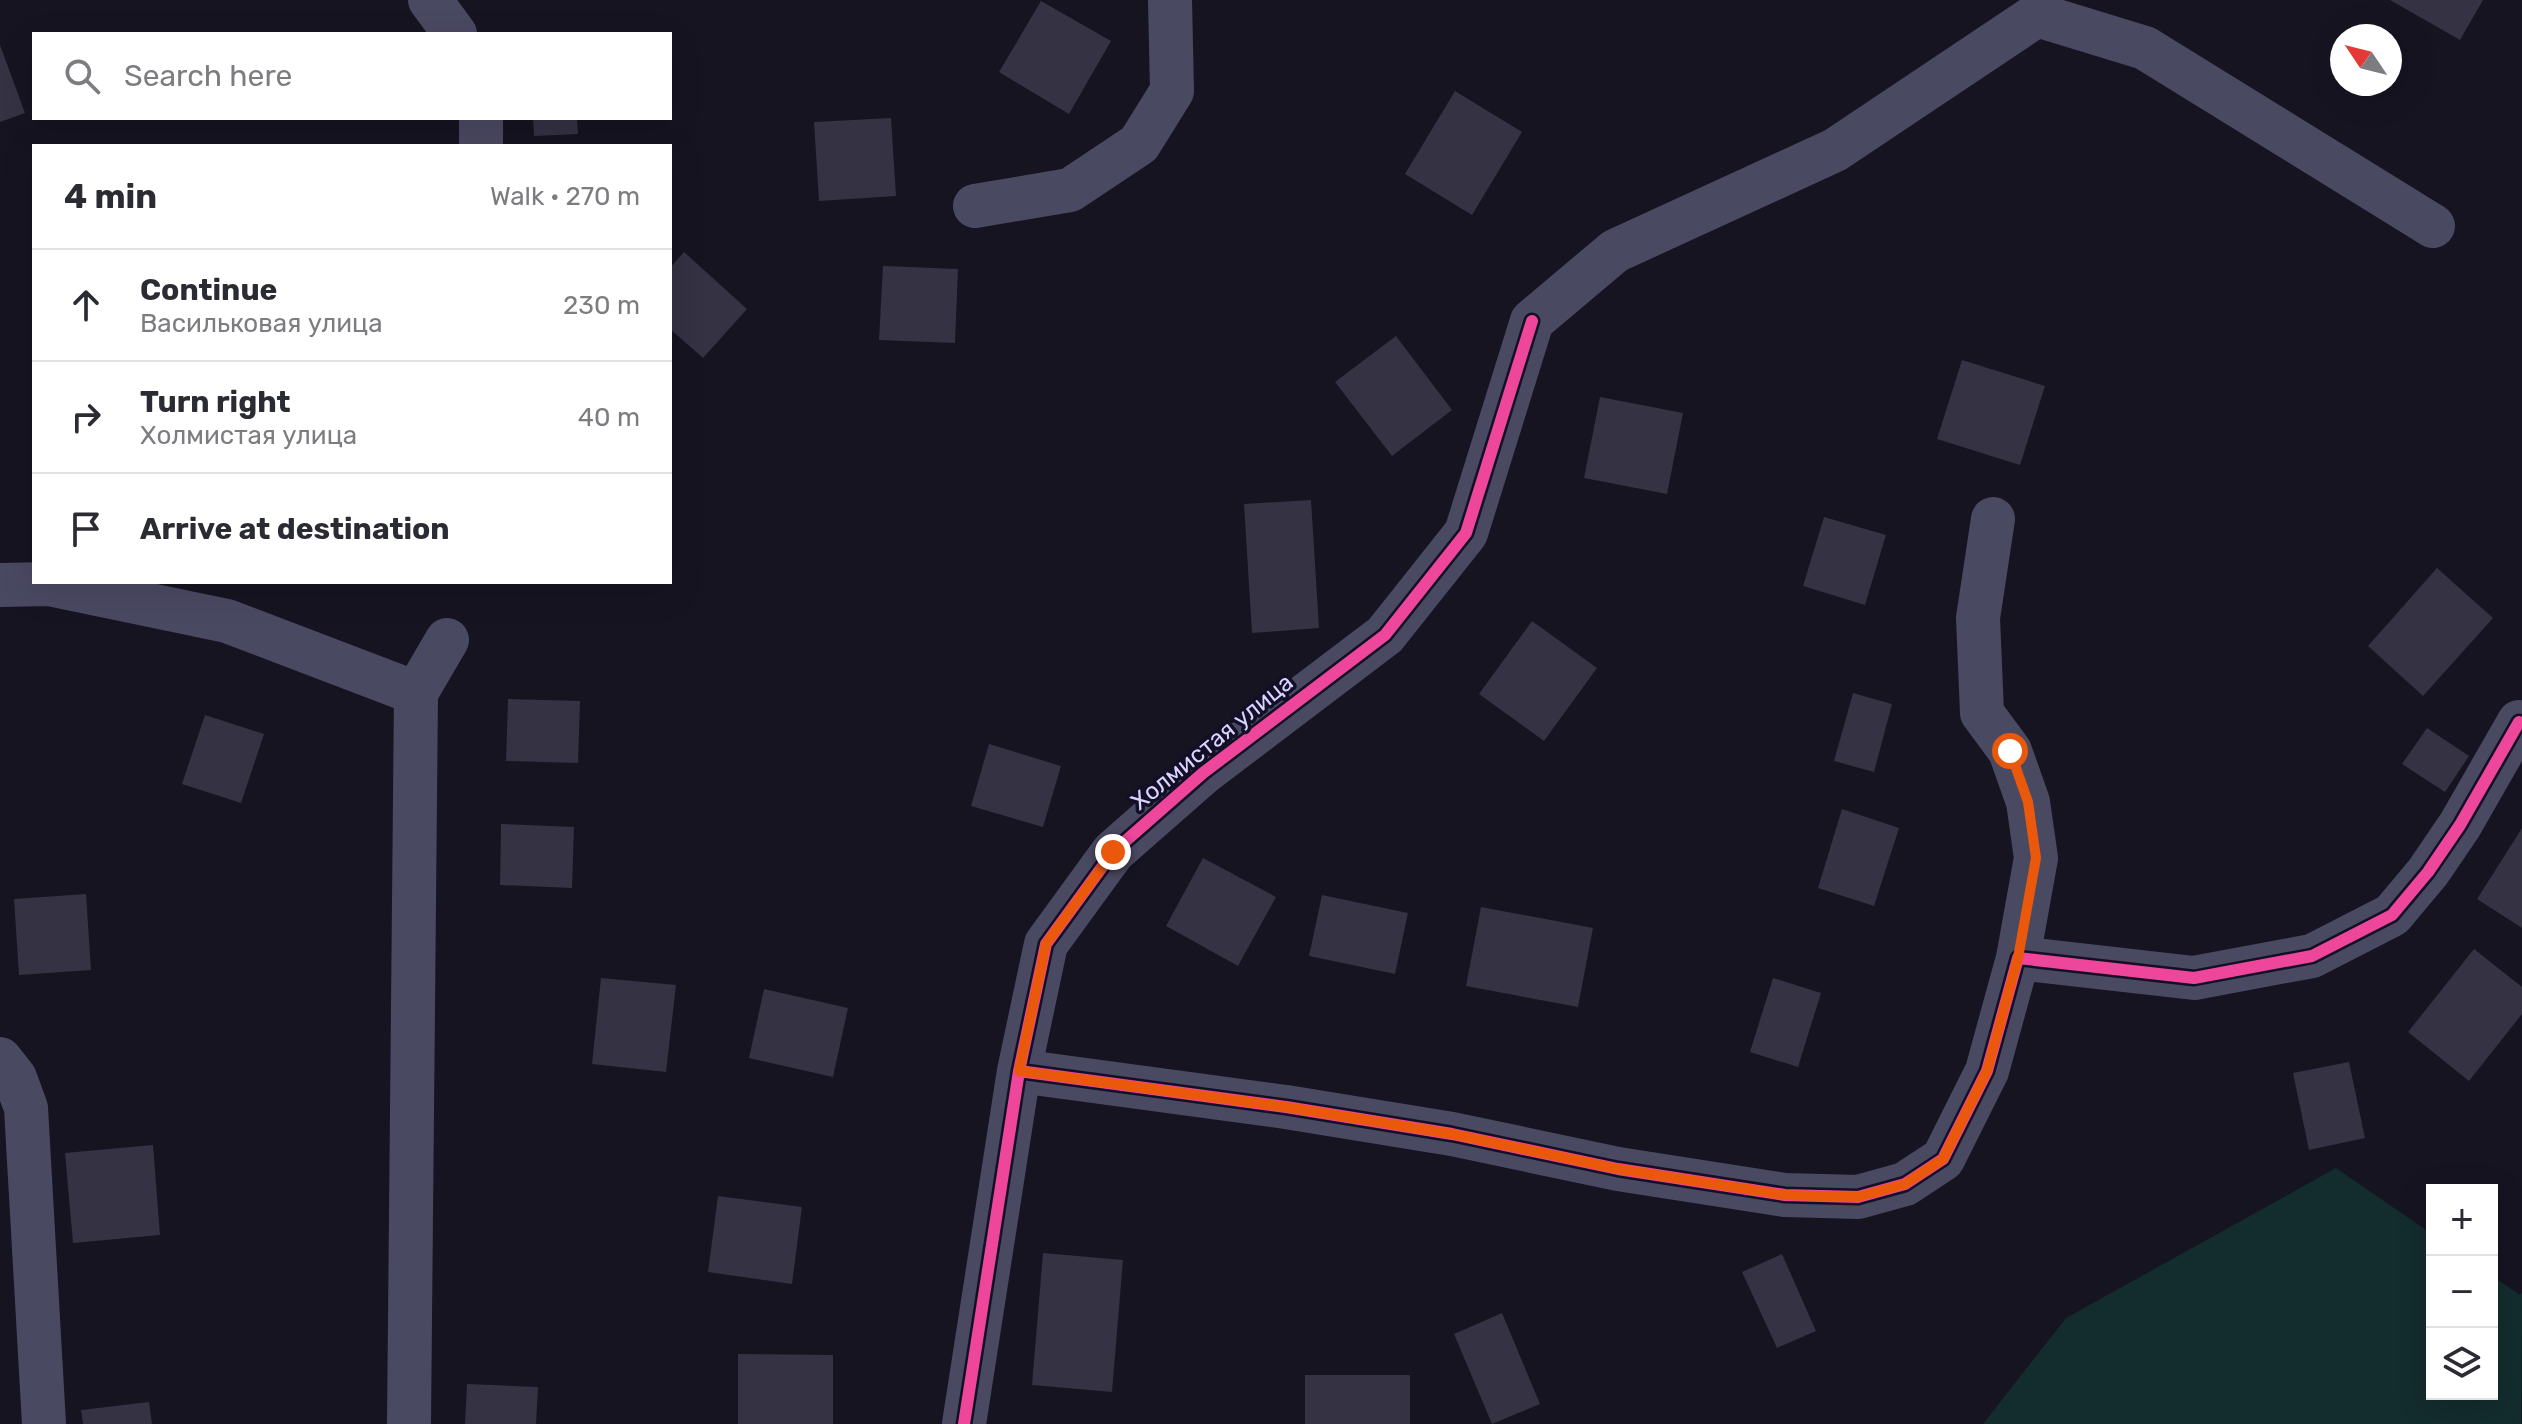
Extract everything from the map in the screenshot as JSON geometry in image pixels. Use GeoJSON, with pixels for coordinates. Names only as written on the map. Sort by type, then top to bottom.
{"type":"FeatureCollection","features":[{"type":"Feature","properties":{"kind":"street"},"geometry":{"type":"LineString","coordinates":[[430,0],[454,32]]}},
{"type":"Feature","properties":{"kind":"street"},"geometry":{"type":"LineString","coordinates":[[975,206],[1070,190],[1139,144],[1172,91],[1170,0]]}},
{"type":"Feature","properties":{"kind":"street","name":"Холмистая улица"},"geometry":{"type":"LineString","coordinates":[[964,1424],[1019,1071],[1046,944],[1113,852],[1203,773],[1385,635],[1466,533],[1532,321],[1615,251],[1835,150],[2037,15],[2145,48],[2433,226]]}},
{"type":"Feature","properties":{"kind":"street"},"geometry":{"type":"LineString","coordinates":[[481,120],[481,144]]}},
{"type":"Feature","properties":{"kind":"street"},"geometry":{"type":"LineString","coordinates":[[1019,1071],[1286,1107],[1452,1134],[1618,1169],[1785,1195],[1858,1197],[1905,1184],[1943,1159],[1987,1071],[2018,958],[2036,858],[2028,802],[2010,751],[1982,713],[1978,618],[1993,519]]}},
{"type":"Feature","properties":{"kind":"street"},"geometry":{"type":"LineString","coordinates":[[0,585],[49,584],[227,621],[416,693]]}},
{"type":"Feature","properties":{"kind":"street"},"geometry":{"type":"LineString","coordinates":[[409,1424],[416,693],[447,640]]}},
{"type":"Feature","properties":{"kind":"street"},"geometry":{"type":"LineString","coordinates":[[2018,958],[2194,978],[2312,956],[2392,915],[2428,872],[2460,825],[2519,722]]}},
{"type":"Feature","properties":{"kind":"street"},"geometry":{"type":"LineString","coordinates":[[0,1059],[15,1078],[26,1108],[44,1424]]}},
{"type":"Feature","properties":{"kind":"green space"},"geometry":{"type":"Polygon","coordinates":[[[2336,1168],[2426,1230],[2426,1400],[2498,1400],[2498,1280],[2520,1295],[2522,1293],[2521,1424],[1983,1424],[2066,1318],[2336,1168]]]}},
{"type":"Feature","properties":{"kind":"building"},"geometry":{"type":"Polygon","coordinates":[[[2390,0],[2483,0],[2460,40],[2390,0]]]}},
{"type":"Feature","properties":{"kind":"building"},"geometry":{"type":"Polygon","coordinates":[[[1041,1],[1111,41],[1069,114],[999,72],[1041,1]]]}},
{"type":"Feature","properties":{"kind":"building"},"geometry":{"type":"Polygon","coordinates":[[[0,45],[25,113],[0,122],[0,45]]]}},
{"type":"Feature","properties":{"kind":"building"},"geometry":{"type":"Polygon","coordinates":[[[1455,91],[1522,132],[1472,215],[1405,174],[1455,91]]]}},
{"type":"Feature","properties":{"kind":"building"},"geometry":{"type":"Polygon","coordinates":[[[891,118],[896,196],[819,201],[814,122],[891,118]]]}},
{"type":"Feature","properties":{"kind":"building"},"geometry":{"type":"Polygon","coordinates":[[[533,120],[577,120],[578,134],[534,136],[533,120]]]}},
{"type":"Feature","properties":{"kind":"building"},"geometry":{"type":"Polygon","coordinates":[[[684,252],[747,309],[703,358],[672,331],[672,266],[684,252]]]}},
{"type":"Feature","properties":{"kind":"building"},"geometry":{"type":"Polygon","coordinates":[[[883,266],[958,269],[955,343],[879,340],[883,266]]]}},
{"type":"Feature","properties":{"kind":"building"},"geometry":{"type":"Polygon","coordinates":[[[1396,336],[1452,410],[1392,456],[1335,382],[1396,336]]]}},
{"type":"Feature","properties":{"kind":"building"},"geometry":{"type":"Polygon","coordinates":[[[1962,360],[2045,386],[2020,465],[1937,439],[1962,360]]]}},
{"type":"Feature","properties":{"kind":"building"},"geometry":{"type":"Polygon","coordinates":[[[1600,397],[1683,413],[1667,494],[1584,478],[1600,397]]]}},
{"type":"Feature","properties":{"kind":"building"},"geometry":{"type":"Polygon","coordinates":[[[1311,500],[1319,628],[1252,633],[1244,504],[1311,500]]]}},
{"type":"Feature","properties":{"kind":"building"},"geometry":{"type":"Polygon","coordinates":[[[1824,517],[1886,535],[1865,605],[1803,586],[1824,517]]]}},
{"type":"Feature","properties":{"kind":"building"},"geometry":{"type":"Polygon","coordinates":[[[2437,568],[2493,618],[2423,696],[2368,646],[2437,568]]]}},
{"type":"Feature","properties":{"kind":"building"},"geometry":{"type":"Polygon","coordinates":[[[1532,621],[1597,668],[1544,741],[1479,694],[1532,621]]]}},
{"type":"Feature","properties":{"kind":"building"},"geometry":{"type":"Polygon","coordinates":[[[1853,693],[1892,704],[1874,772],[1834,761],[1853,693]]]}},
{"type":"Feature","properties":{"kind":"building"},"geometry":{"type":"Polygon","coordinates":[[[508,699],[580,701],[578,763],[506,761],[508,699]]]}},
{"type":"Feature","properties":{"kind":"building"},"geometry":{"type":"Polygon","coordinates":[[[205,715],[264,734],[241,803],[182,784],[205,715]]]}},
{"type":"Feature","properties":{"kind":"building"},"geometry":{"type":"Polygon","coordinates":[[[2427,728],[2469,756],[2445,792],[2402,764],[2427,728]]]}},
{"type":"Feature","properties":{"kind":"building"},"geometry":{"type":"Polygon","coordinates":[[[989,744],[1061,766],[1043,827],[971,806],[989,744]]]}},
{"type":"Feature","properties":{"kind":"building"},"geometry":{"type":"Polygon","coordinates":[[[1842,809],[1899,828],[1874,906],[1818,888],[1842,809]]]}},
{"type":"Feature","properties":{"kind":"building"},"geometry":{"type":"Polygon","coordinates":[[[501,824],[574,827],[572,888],[500,885],[501,824]]]}},
{"type":"Feature","properties":{"kind":"building"},"geometry":{"type":"Polygon","coordinates":[[[2522,828],[2522,928],[2477,899],[2522,828]]]}},
{"type":"Feature","properties":{"kind":"building"},"geometry":{"type":"Polygon","coordinates":[[[1203,858],[1276,897],[1238,966],[1166,926],[1203,858]]]}},
{"type":"Feature","properties":{"kind":"building"},"geometry":{"type":"Polygon","coordinates":[[[86,894],[91,970],[19,975],[14,899],[86,894]]]}},
{"type":"Feature","properties":{"kind":"building"},"geometry":{"type":"Polygon","coordinates":[[[1322,895],[1408,913],[1395,974],[1309,956],[1322,895]]]}},
{"type":"Feature","properties":{"kind":"building"},"geometry":{"type":"Polygon","coordinates":[[[1481,907],[1593,928],[1578,1007],[1466,986],[1481,907]]]}},
{"type":"Feature","properties":{"kind":"building"},"geometry":{"type":"Polygon","coordinates":[[[2474,949],[2522,987],[2522,1014],[2469,1081],[2408,1032],[2474,949]]]}},
{"type":"Feature","properties":{"kind":"building"},"geometry":{"type":"Polygon","coordinates":[[[601,978],[676,985],[666,1072],[592,1064],[601,978]]]}},
{"type":"Feature","properties":{"kind":"building"},"geometry":{"type":"Polygon","coordinates":[[[1773,978],[1821,993],[1798,1067],[1750,1052],[1773,978]]]}},
{"type":"Feature","properties":{"kind":"building"},"geometry":{"type":"Polygon","coordinates":[[[764,989],[848,1008],[833,1077],[749,1058],[764,989]]]}},
{"type":"Feature","properties":{"kind":"building"},"geometry":{"type":"Polygon","coordinates":[[[2349,1062],[2365,1138],[2309,1150],[2293,1073],[2349,1062]]]}},
{"type":"Feature","properties":{"kind":"building"},"geometry":{"type":"Polygon","coordinates":[[[153,1145],[160,1235],[73,1243],[65,1153],[153,1145]]]}},
{"type":"Feature","properties":{"kind":"building"},"geometry":{"type":"Polygon","coordinates":[[[718,1196],[802,1207],[792,1284],[708,1272],[718,1196]]]}},
{"type":"Feature","properties":{"kind":"building"},"geometry":{"type":"Polygon","coordinates":[[[1043,1253],[1123,1260],[1112,1392],[1032,1385],[1043,1253]]]}},
{"type":"Feature","properties":{"kind":"building"},"geometry":{"type":"Polygon","coordinates":[[[1782,1254],[1816,1331],[1777,1348],[1742,1272],[1782,1254]]]}},
{"type":"Feature","properties":{"kind":"building"},"geometry":{"type":"Polygon","coordinates":[[[1502,1313],[1540,1404],[1492,1424],[1454,1334],[1502,1313]]]}},
{"type":"Feature","properties":{"kind":"building"},"geometry":{"type":"Polygon","coordinates":[[[738,1354],[833,1355],[833,1424],[738,1424],[738,1354]]]}},
{"type":"Feature","properties":{"kind":"building"},"geometry":{"type":"Polygon","coordinates":[[[1305,1375],[1410,1375],[1410,1424],[1305,1424],[1305,1375]]]}},
{"type":"Feature","properties":{"kind":"building"},"geometry":{"type":"Polygon","coordinates":[[[467,1384],[538,1387],[536,1424],[465,1424],[467,1384]]]}},
{"type":"Feature","properties":{"kind":"building"},"geometry":{"type":"Polygon","coordinates":[[[149,1402],[152,1424],[83,1424],[81,1410],[149,1402]]]}},
{"type":"Feature","properties":{"kind":"cycle path"},"geometry":{"type":"LineString","coordinates":[[964,1424],[1019,1071],[1046,944],[1113,852],[1203,773],[1385,635],[1466,533],[1532,321]]}},
{"type":"Feature","properties":{"kind":"cycle path"},"geometry":{"type":"LineString","coordinates":[[1019,1071],[1286,1107],[1452,1134],[1618,1169],[1785,1195],[1858,1197],[1905,1184],[1943,1159],[1987,1071],[2018,958],[2194,978],[2312,956],[2392,915],[2428,872],[2460,825],[2519,722]]}},
{"type":"Feature","properties":{"kind":"route"},"geometry":{"type":"LineString","coordinates":[[1113,852],[1046,944],[1019,1071],[1286,1107],[1452,1134],[1618,1169],[1785,1195],[1858,1197],[1905,1184],[1943,1159],[1987,1071],[2018,958],[2036,858],[2028,802],[2010,751]]}}]}
